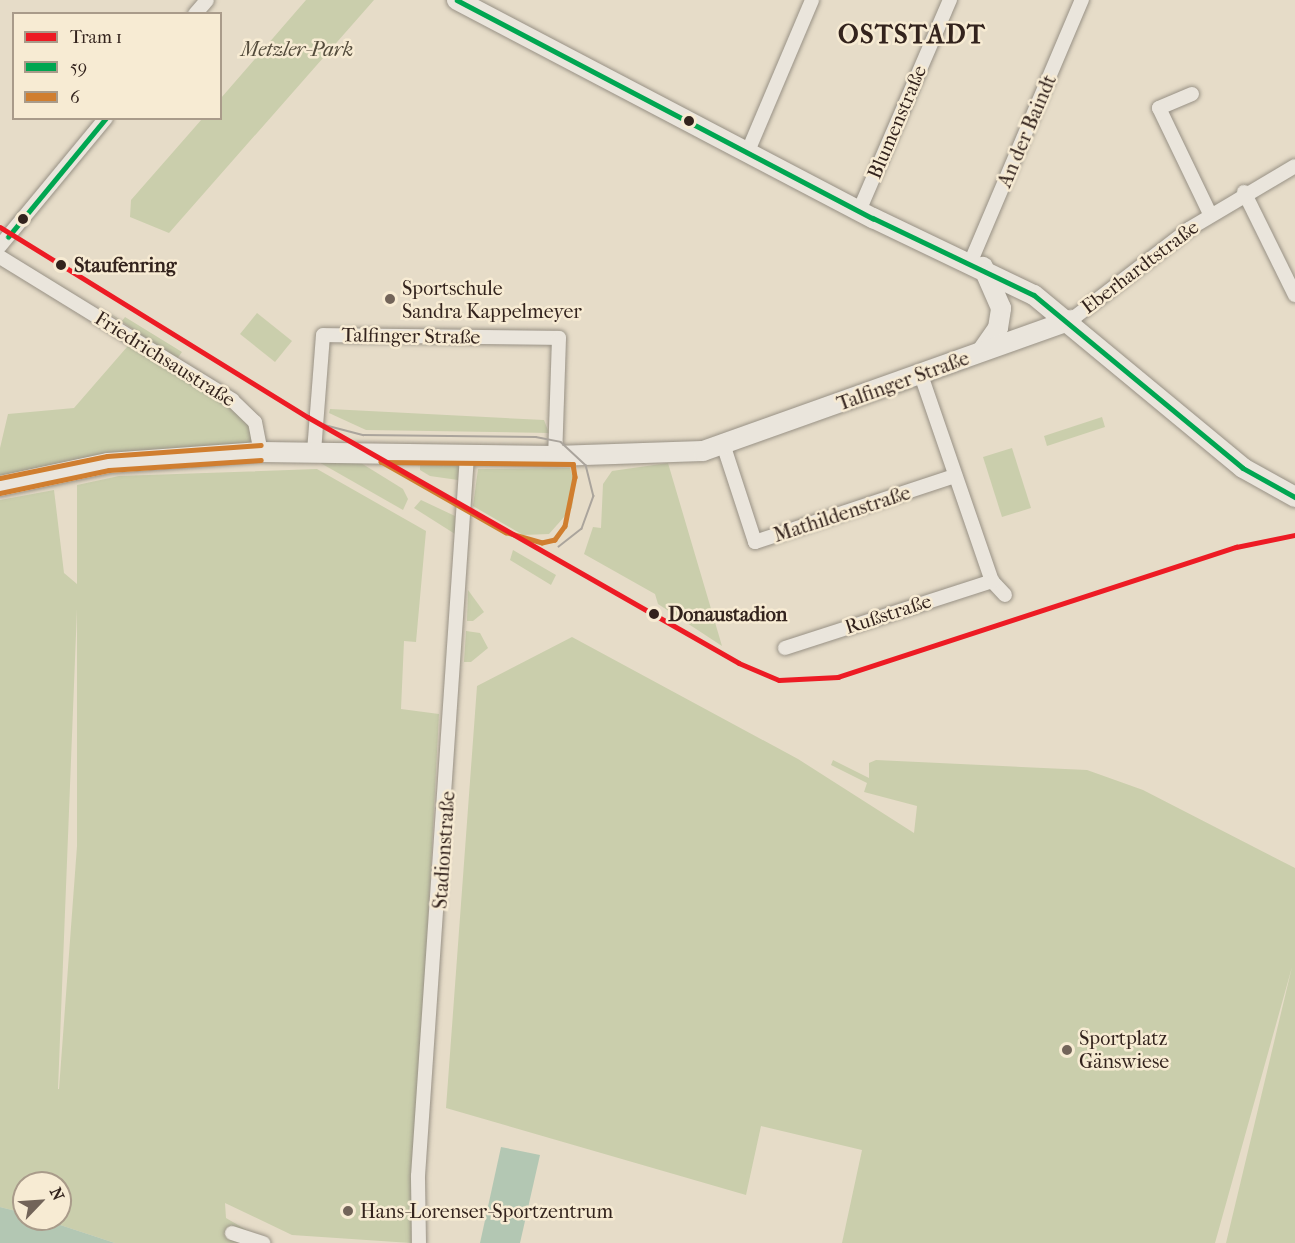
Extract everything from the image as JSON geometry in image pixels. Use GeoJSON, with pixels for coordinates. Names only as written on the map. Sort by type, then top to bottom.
{"type":"FeatureCollection","features":[{"type":"Feature","properties":{"kind":"street"},"geometry":{"type":"LineString","coordinates":[[197,12],[207,0]]}},
{"type":"Feature","properties":{"kind":"street"},"geometry":{"type":"LineString","coordinates":[[457,0],[859,211],[977,258],[1071,320],[1243,468],[1295,497]]}},
{"type":"Feature","properties":{"kind":"street"},"geometry":{"type":"LineString","coordinates":[[748,151],[812,0]]}},
{"type":"Feature","properties":{"kind":"street","name":"Blumenstraße"},"geometry":{"type":"LineString","coordinates":[[859,211],[950,0]]}},
{"type":"Feature","properties":{"kind":"street","name":"An der Baindt"},"geometry":{"type":"LineString","coordinates":[[977,258],[1082,0]]}},
{"type":"Feature","properties":{"kind":"street","name":"Eberhardtstraße"},"geometry":{"type":"LineString","coordinates":[[1192,94],[1160,108],[1210,214]]}},
{"type":"Feature","properties":{"kind":"street"},"geometry":{"type":"LineString","coordinates":[[3,238],[104,120]]}},
{"type":"Feature","properties":{"kind":"street","name":"Eberhardtstraße"},"geometry":{"type":"LineString","coordinates":[[1071,320],[1133,267],[1210,214],[1244,192],[1295,166]]}},
{"type":"Feature","properties":{"kind":"street"},"geometry":{"type":"LineString","coordinates":[[1244,192],[1295,295]]}},
{"type":"Feature","properties":{"kind":"street","name":"Friedrichsaustraße"},"geometry":{"type":"LineString","coordinates":[[0,257],[232,400],[255,422],[261,452]]}},
{"type":"Feature","properties":{"kind":"street"},"geometry":{"type":"LineString","coordinates":[[977,258],[1001,308],[999,328],[982,351]]}},
{"type":"Feature","properties":{"kind":"street","name":"Talfinger Straße"},"geometry":{"type":"LineString","coordinates":[[555,456],[559,338],[323,335],[314,452],[555,456],[724,447],[1071,320]]}},
{"type":"Feature","properties":{"kind":"street"},"geometry":{"type":"LineString","coordinates":[[921,375],[992,581],[1005,595]]}},
{"type":"Feature","properties":{"kind":"street","name":"Mathildenstraße"},"geometry":{"type":"LineString","coordinates":[[724,447],[755,543],[956,476]]}},
{"type":"Feature","properties":{"kind":"street"},"geometry":{"type":"LineString","coordinates":[[0,486],[108,463],[261,452],[314,452]]}},
{"type":"Feature","properties":{"kind":"street","name":"Stadionstraße"},"geometry":{"type":"LineString","coordinates":[[419,1243],[418,1176],[467,456]]}},
{"type":"Feature","properties":{"kind":"street","name":"Rußstraße"},"geometry":{"type":"LineString","coordinates":[[785,648],[992,581]]}},
{"type":"Feature","properties":{"kind":"street"},"geometry":{"type":"LineString","coordinates":[[232,1233],[263,1243]]}},
{"type":"Feature","properties":{"kind":"green space","name":"Metzler-Park"},"geometry":{"type":"Polygon","coordinates":[[[306,0],[374,0],[169,233],[130,217],[131,200],[201,120],[222,120],[222,97],[306,0]]]}},
{"type":"Feature","properties":{"kind":"green space"},"geometry":{"type":"Polygon","coordinates":[[[103,309],[122,321],[125,317],[182,352],[177,359],[103,309]]]}},
{"type":"Feature","properties":{"kind":"green space"},"geometry":{"type":"Polygon","coordinates":[[[257,313],[292,341],[275,362],[240,334],[257,313]]]}},
{"type":"Feature","properties":{"kind":"green space"},"geometry":{"type":"Polygon","coordinates":[[[127,335],[242,407],[261,452],[0,486],[0,448],[8,414],[74,408],[127,347],[127,335]]]}},
{"type":"Feature","properties":{"kind":"green space"},"geometry":{"type":"Polygon","coordinates":[[[330,409],[544,420],[549,433],[366,430],[329,413],[330,409]]]}},
{"type":"Feature","properties":{"kind":"green space"},"geometry":{"type":"Polygon","coordinates":[[[1102,417],[1105,427],[1047,446],[1044,436],[1102,417]]]}},
{"type":"Feature","properties":{"kind":"green space"},"geometry":{"type":"Polygon","coordinates":[[[1012,448],[1031,508],[1002,517],[983,457],[1012,448]]]}},
{"type":"Feature","properties":{"kind":"green space"},"geometry":{"type":"Polygon","coordinates":[[[317,461],[361,463],[403,489],[408,499],[403,510],[317,461]]]}},
{"type":"Feature","properties":{"kind":"green space"},"geometry":{"type":"Polygon","coordinates":[[[668,463],[722,646],[658,604],[655,594],[584,554],[593,527],[601,528],[603,484],[612,471],[668,463]]]}},
{"type":"Feature","properties":{"kind":"green space"},"geometry":{"type":"Polygon","coordinates":[[[420,464],[459,464],[458,480],[430,476],[420,470],[420,464]]]}},
{"type":"Feature","properties":{"kind":"green space"},"geometry":{"type":"Polygon","coordinates":[[[570,468],[575,484],[572,508],[549,534],[523,535],[473,506],[478,469],[570,468]]]}},
{"type":"Feature","properties":{"kind":"green space"},"geometry":{"type":"Polygon","coordinates":[[[317,469],[426,531],[416,642],[404,641],[401,709],[439,714],[411,1243],[292,1235],[225,1203],[226,1218],[269,1243],[115,1243],[72,1229],[72,1171],[12,1171],[12,1210],[0,1207],[0,500],[54,490],[64,573],[77,584],[77,485],[119,476],[317,469]],[[77,609],[58,1089],[77,846],[77,609]]]}},
{"type":"Feature","properties":{"kind":"green space"},"geometry":{"type":"Polygon","coordinates":[[[421,500],[455,516],[455,534],[414,508],[421,500]]]}},
{"type":"Feature","properties":{"kind":"green space"},"geometry":{"type":"Polygon","coordinates":[[[513,550],[556,575],[551,585],[510,560],[513,550]]]}},
{"type":"Feature","properties":{"kind":"green space"},"geometry":{"type":"Polygon","coordinates":[[[468,590],[484,612],[473,621],[467,621],[468,590]]]}},
{"type":"Feature","properties":{"kind":"green space"},"geometry":{"type":"Polygon","coordinates":[[[466,631],[480,633],[488,648],[471,662],[464,662],[466,631]]]}},
{"type":"Feature","properties":{"kind":"green space"},"geometry":{"type":"Polygon","coordinates":[[[572,637],[798,759],[914,833],[917,806],[864,792],[867,783],[831,765],[833,760],[869,778],[869,763],[876,760],[1087,770],[1143,790],[1295,868],[1295,1243],[1226,1243],[1292,967],[1215,1243],[842,1243],[862,1150],[761,1126],[746,1195],[446,1108],[477,686],[572,637]]]}},
{"type":"Feature","properties":{"kind":"shaded area"},"geometry":{"type":"Polygon","coordinates":[[[501,1147],[540,1155],[520,1243],[480,1243],[501,1147]]]}},
{"type":"Feature","properties":{"kind":"shaded area"},"geometry":{"type":"Polygon","coordinates":[[[0,1207],[12,1210],[12,1231],[72,1231],[72,1229],[115,1243],[0,1243],[0,1207]]]}},
{"type":"Feature","properties":{"kind":"tram line","name":"1"},"geometry":{"type":"LineString","coordinates":[[0,227],[308,417],[739,663],[779,680],[838,677],[1236,547],[1295,535]]}},
{"type":"Feature","properties":{"kind":"tram line"},"geometry":{"type":"LineString","coordinates":[[317,423],[363,435],[536,437],[561,442],[586,465],[594,496],[582,529],[559,547]]}},
{"type":"Feature","properties":{"kind":"transit line","name":"59"},"geometry":{"type":"LineString","coordinates":[[457,0],[873,218],[1034,295],[1243,468],[1295,497]]}},
{"type":"Feature","properties":{"kind":"transit line","name":"59"},"geometry":{"type":"LineString","coordinates":[[8,237],[104,120]]}},
{"type":"Feature","properties":{"kind":"transit line","name":"6"},"geometry":{"type":"LineString","coordinates":[[107,456],[261,445]]}},
{"type":"Feature","properties":{"kind":"transit line","name":"6"},"geometry":{"type":"LineString","coordinates":[[0,478],[107,456]]}},
{"type":"Feature","properties":{"kind":"transit line","name":"6"},"geometry":{"type":"LineString","coordinates":[[0,493],[109,470],[261,460]]}},
{"type":"Feature","properties":{"kind":"transit line","name":"6"},"geometry":{"type":"LineString","coordinates":[[381,462],[573,464],[575,477],[565,526],[555,540],[542,543],[506,533],[381,462]]}},
{"type":"Feature","properties":{"kind":"place","name":"Staufenring"},"geometry":{"type":"Point","coordinates":[61,265]}},
{"type":"Feature","properties":{"kind":"place","name":"Sportschule Sandra Kappelmeyer"},"geometry":{"type":"Point","coordinates":[390,299]}},
{"type":"Feature","properties":{"kind":"place","name":"Donaustadion"},"geometry":{"type":"Point","coordinates":[654,614]}},
{"type":"Feature","properties":{"kind":"place","name":"Sportplatz Gänswiese"},"geometry":{"type":"Point","coordinates":[1067,1050]}},
{"type":"Feature","properties":{"kind":"place","name":"Hans-Lorenser-Sportzentrum"},"geometry":{"type":"Point","coordinates":[348,1211]}},
{"type":"Feature","properties":{"kind":"district","name":"OSTSTADT"},"geometry":{"type":"Point","coordinates":[912,35]}}]}
